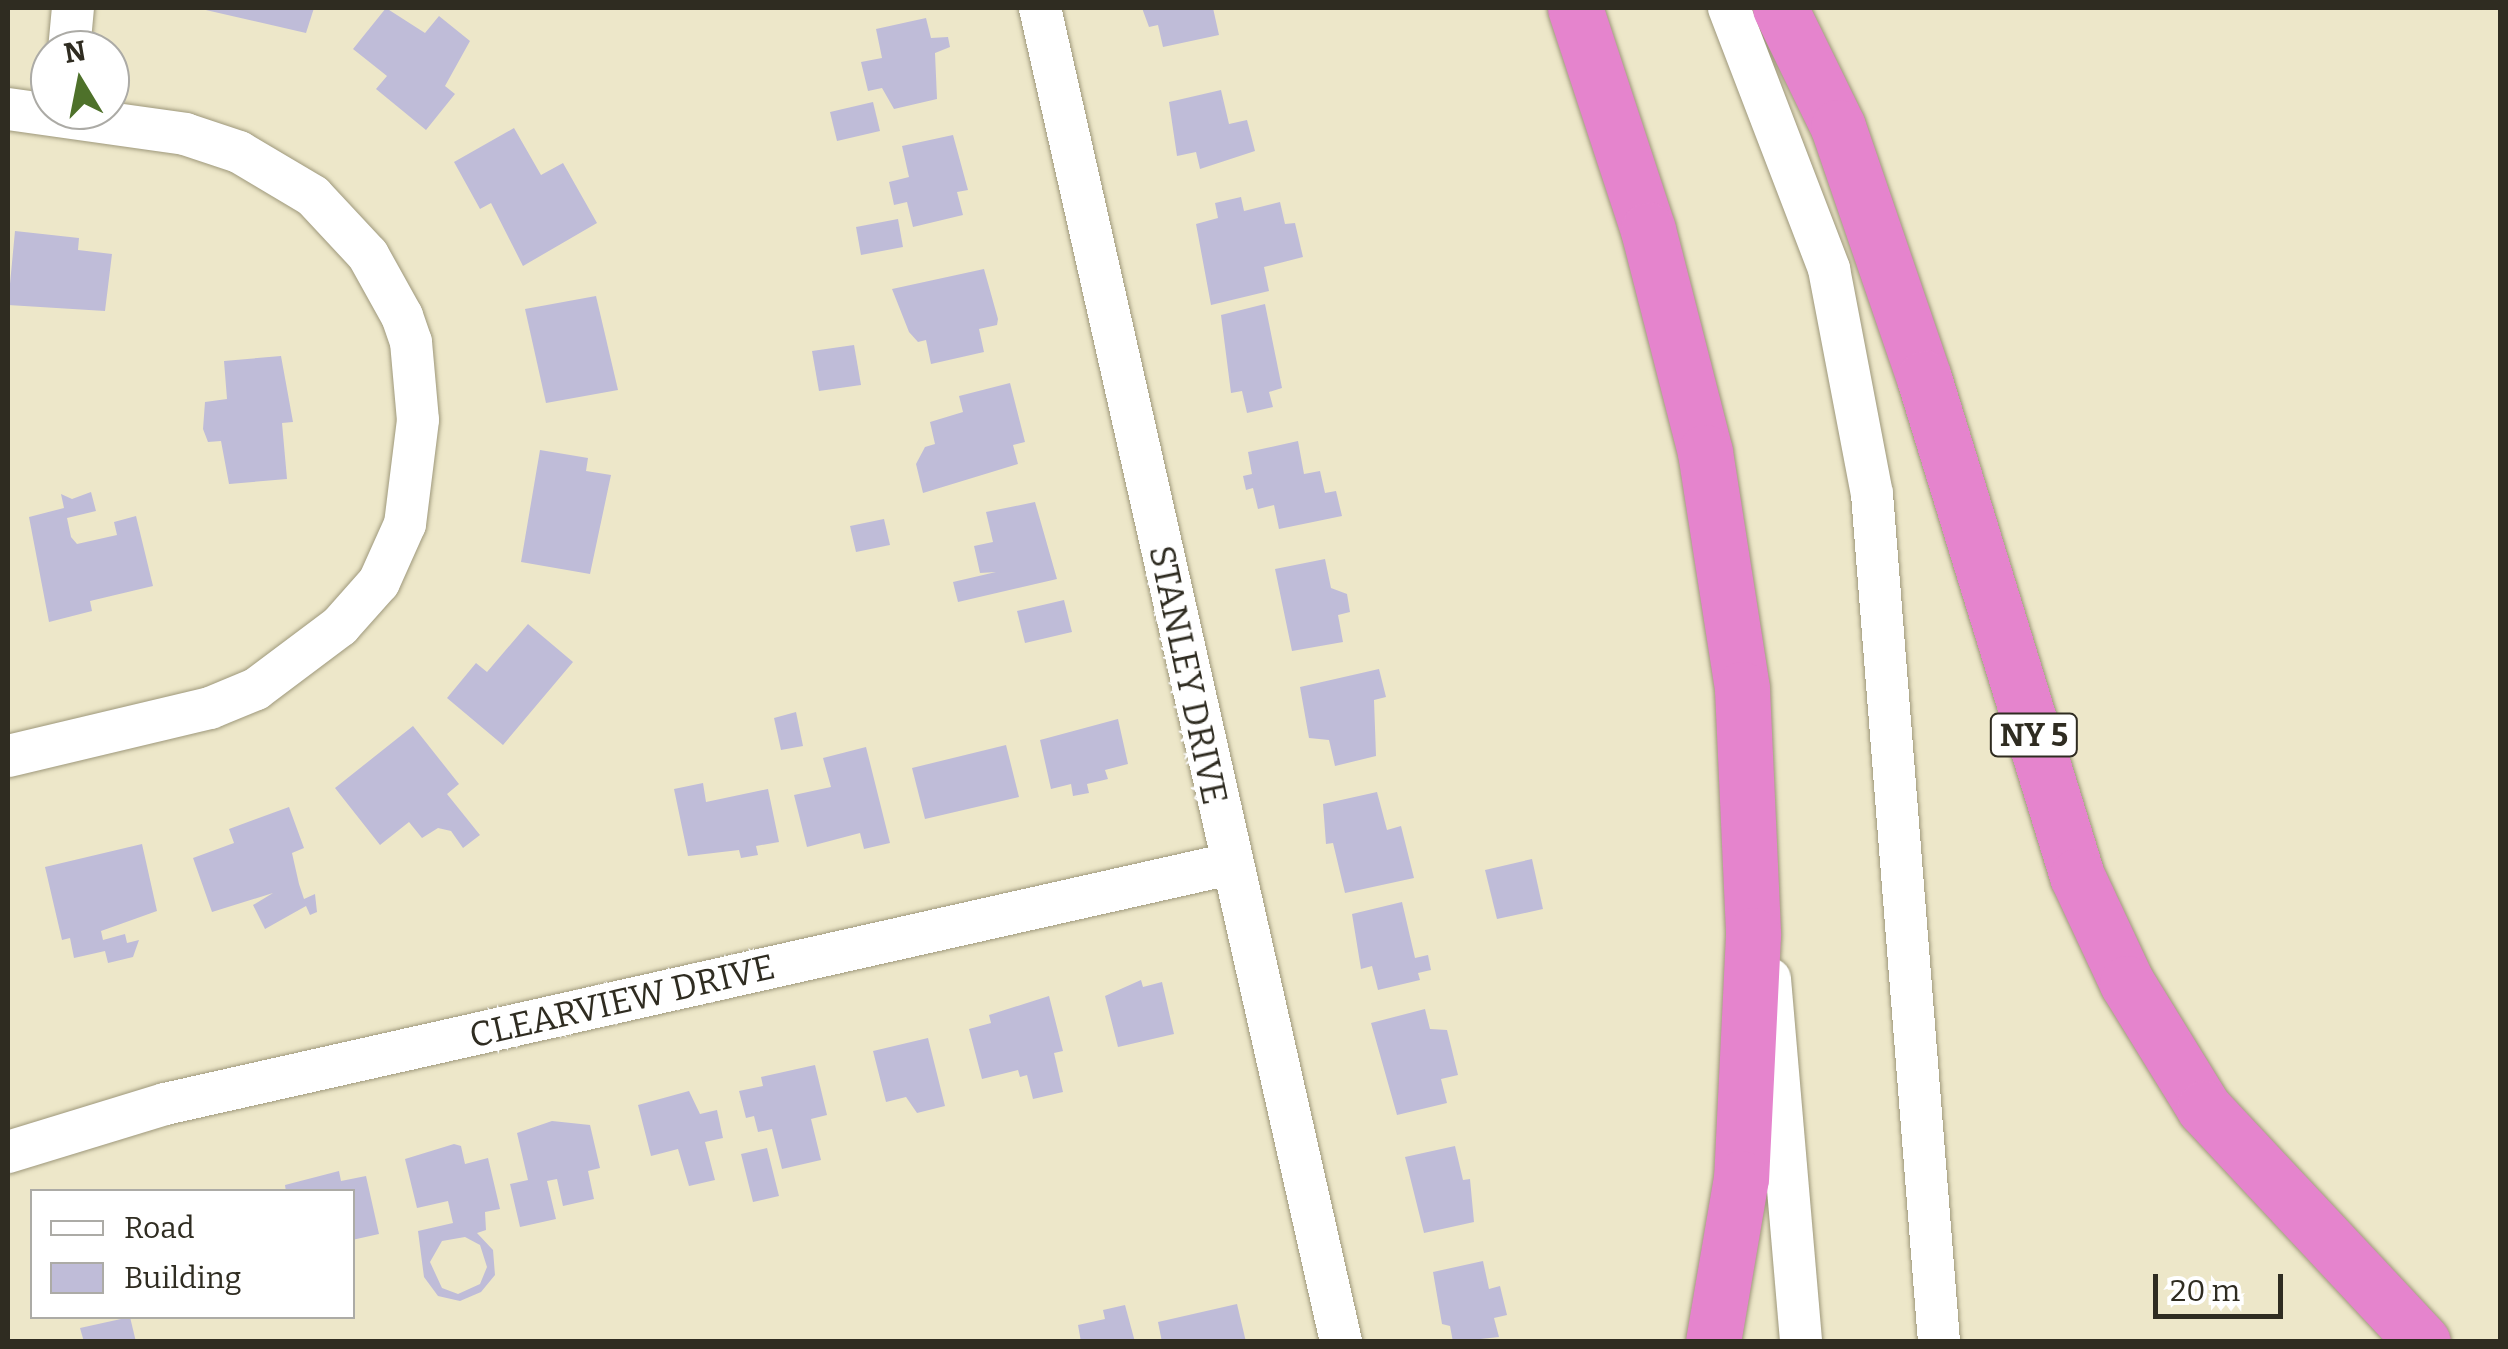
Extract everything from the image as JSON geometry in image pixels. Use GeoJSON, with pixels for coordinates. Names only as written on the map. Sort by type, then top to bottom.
{"type":"FeatureCollection","features":[{"type":"Feature","properties":{"kind":"highway"},"geometry":{"type":"LineString","coordinates":[[1574,8],[1648,230],[1706,452],[1742,694],[1752,954],[1741,1178],[1714,1342]]}},
{"type":"Feature","properties":{"kind":"highway","name":"NY 5"},"geometry":{"type":"LineString","coordinates":[[1780,8],[1838,127],[1924,378],[2078,876],[2127,983],[2204,1108],[2422,1342]]}},
{"type":"Feature","properties":{"kind":"street","name":"STANLEY DRIVE"},"geometry":{"type":"LineString","coordinates":[[1040,8],[1230,864],[1341,1342]]}},
{"type":"Feature","properties":{"kind":"street"},"geometry":{"type":"LineString","coordinates":[[1730,8],[1829,270],[1872,494],[1939,1342]]}},
{"type":"Feature","properties":{"kind":"street"},"geometry":{"type":"LineString","coordinates":[[8,756],[210,708],[256,689],[340,626],[379,582],[405,524],[418,420],[411,342],[402,316],[368,255],[314,196],[220,146],[130,126]]}},
{"type":"Feature","properties":{"kind":"street"},"geometry":{"type":"LineString","coordinates":[[1742,694],[1801,1342]]}},
{"type":"Feature","properties":{"kind":"street","name":"CLEARVIEW DRIVE"},"geometry":{"type":"LineString","coordinates":[[12,1148],[166,1104],[1230,864]]}},
{"type":"Feature","properties":{"kind":"building"},"geometry":{"type":"Polygon","coordinates":[[[197,8],[314,8],[306,33],[197,8]]]}},
{"type":"Feature","properties":{"kind":"building"},"geometry":{"type":"Polygon","coordinates":[[[386,8],[425,33],[439,16],[470,41],[445,86],[455,94],[426,130],[376,89],[387,76],[353,49],[386,8]]]}},
{"type":"Feature","properties":{"kind":"building"},"geometry":{"type":"Polygon","coordinates":[[[1142,8],[1213,8],[1219,35],[1163,47],[1158,25],[1149,27],[1142,8]]]}},
{"type":"Feature","properties":{"kind":"building"},"geometry":{"type":"Polygon","coordinates":[[[926,18],[931,38],[948,37],[950,47],[935,53],[937,99],[894,109],[882,88],[868,91],[861,62],[882,58],[876,29],[926,18]]]}},
{"type":"Feature","properties":{"kind":"building"},"geometry":{"type":"Polygon","coordinates":[[[1221,90],[1229,124],[1247,120],[1255,151],[1200,169],[1196,152],[1177,156],[1169,102],[1221,90]]]}},
{"type":"Feature","properties":{"kind":"building"},"geometry":{"type":"Polygon","coordinates":[[[873,102],[880,131],[837,141],[830,112],[873,102]]]}},
{"type":"Feature","properties":{"kind":"building"},"geometry":{"type":"Polygon","coordinates":[[[514,128],[541,175],[563,163],[597,223],[523,266],[491,203],[480,209],[454,162],[514,128]]]}},
{"type":"Feature","properties":{"kind":"building"},"geometry":{"type":"Polygon","coordinates":[[[953,135],[968,190],[957,192],[963,215],[913,227],[907,202],[894,205],[889,182],[909,177],[902,146],[953,135]]]}},
{"type":"Feature","properties":{"kind":"building"},"geometry":{"type":"Polygon","coordinates":[[[1241,197],[1244,211],[1280,202],[1285,224],[1295,223],[1303,257],[1264,267],[1269,291],[1211,305],[1196,224],[1218,218],[1215,203],[1241,197]]]}},
{"type":"Feature","properties":{"kind":"building"},"geometry":{"type":"Polygon","coordinates":[[[898,219],[903,247],[861,255],[856,227],[898,219]]]}},
{"type":"Feature","properties":{"kind":"building"},"geometry":{"type":"Polygon","coordinates":[[[15,231],[79,238],[78,250],[112,254],[105,311],[8,305],[15,231]]]}},
{"type":"Feature","properties":{"kind":"building"},"geometry":{"type":"Polygon","coordinates":[[[984,269],[998,319],[997,325],[979,329],[984,352],[931,364],[926,340],[918,342],[909,332],[892,289],[984,269]]]}},
{"type":"Feature","properties":{"kind":"building"},"geometry":{"type":"Polygon","coordinates":[[[596,296],[618,390],[546,403],[525,309],[596,296]]]}},
{"type":"Feature","properties":{"kind":"building"},"geometry":{"type":"Polygon","coordinates":[[[1265,304],[1282,388],[1269,392],[1273,407],[1247,413],[1242,391],[1231,393],[1221,315],[1265,304]]]}},
{"type":"Feature","properties":{"kind":"building"},"geometry":{"type":"Polygon","coordinates":[[[854,345],[861,385],[819,391],[812,351],[854,345]]]}},
{"type":"Feature","properties":{"kind":"building"},"geometry":{"type":"Polygon","coordinates":[[[281,356],[293,422],[282,423],[287,479],[229,484],[221,441],[208,442],[203,429],[205,402],[227,399],[224,361],[281,356]]]}},
{"type":"Feature","properties":{"kind":"building"},"geometry":{"type":"Polygon","coordinates":[[[1010,383],[1025,442],[1013,445],[1018,464],[923,493],[916,464],[925,447],[935,444],[930,422],[963,412],[959,396],[1010,383]]]}},
{"type":"Feature","properties":{"kind":"building"},"geometry":{"type":"Polygon","coordinates":[[[1298,441],[1304,474],[1320,471],[1325,493],[1336,491],[1342,516],[1279,529],[1274,505],[1258,509],[1253,488],[1246,490],[1243,476],[1252,474],[1248,452],[1298,441]]]}},
{"type":"Feature","properties":{"kind":"building"},"geometry":{"type":"Polygon","coordinates":[[[540,450],[588,458],[586,471],[611,475],[590,574],[521,562],[540,450]]]}},
{"type":"Feature","properties":{"kind":"building"},"geometry":{"type":"Polygon","coordinates":[[[91,492],[96,511],[67,518],[71,537],[77,544],[117,535],[114,522],[136,516],[153,586],[90,601],[92,611],[49,622],[29,517],[64,508],[61,494],[72,499],[91,492]]]}},
{"type":"Feature","properties":{"kind":"building"},"geometry":{"type":"Polygon","coordinates":[[[1035,502],[1057,579],[958,602],[953,582],[996,572],[980,573],[974,546],[993,542],[986,512],[1035,502]]]}},
{"type":"Feature","properties":{"kind":"building"},"geometry":{"type":"Polygon","coordinates":[[[884,519],[890,545],[856,552],[850,526],[884,519]]]}},
{"type":"Feature","properties":{"kind":"building"},"geometry":{"type":"Polygon","coordinates":[[[1325,559],[1331,588],[1347,594],[1350,612],[1338,615],[1343,642],[1292,651],[1275,569],[1325,559]]]}},
{"type":"Feature","properties":{"kind":"building"},"geometry":{"type":"Polygon","coordinates":[[[1064,600],[1072,632],[1025,643],[1017,611],[1064,600]]]}},
{"type":"Feature","properties":{"kind":"building"},"geometry":{"type":"Polygon","coordinates":[[[528,624],[573,662],[503,745],[447,698],[476,663],[487,672],[528,624]]]}},
{"type":"Feature","properties":{"kind":"building"},"geometry":{"type":"Polygon","coordinates":[[[1379,669],[1386,697],[1374,700],[1376,756],[1335,766],[1329,740],[1309,738],[1300,687],[1379,669]]]}},
{"type":"Feature","properties":{"kind":"building"},"geometry":{"type":"Polygon","coordinates":[[[796,712],[803,746],[781,750],[774,718],[796,712]]]}},
{"type":"Feature","properties":{"kind":"building"},"geometry":{"type":"Polygon","coordinates":[[[1118,719],[1128,764],[1105,770],[1108,779],[1087,784],[1089,793],[1073,796],[1071,784],[1051,789],[1040,740],[1118,719]]]}},
{"type":"Feature","properties":{"kind":"building"},"geometry":{"type":"Polygon","coordinates":[[[413,726],[459,784],[447,794],[480,835],[463,848],[451,831],[438,828],[422,838],[409,822],[380,845],[335,788],[413,726]]]}},
{"type":"Feature","properties":{"kind":"building"},"geometry":{"type":"Polygon","coordinates":[[[1006,745],[1019,797],[925,819],[912,768],[1006,745]]]}},
{"type":"Feature","properties":{"kind":"building"},"geometry":{"type":"Polygon","coordinates":[[[866,747],[890,843],[864,849],[860,833],[807,847],[794,795],[831,787],[823,758],[866,747]]]}},
{"type":"Feature","properties":{"kind":"building"},"geometry":{"type":"Polygon","coordinates":[[[703,783],[706,802],[768,789],[779,842],[756,846],[758,855],[741,858],[739,850],[688,856],[674,789],[703,783]]]}},
{"type":"Feature","properties":{"kind":"building"},"geometry":{"type":"Polygon","coordinates":[[[1377,792],[1387,830],[1401,826],[1414,878],[1345,893],[1333,843],[1326,844],[1323,804],[1377,792]]]}},
{"type":"Feature","properties":{"kind":"building"},"geometry":{"type":"Polygon","coordinates":[[[289,807],[304,848],[292,853],[299,884],[304,899],[315,894],[317,912],[310,915],[306,906],[265,929],[253,905],[273,893],[212,912],[193,858],[234,843],[229,829],[289,807]]]}},
{"type":"Feature","properties":{"kind":"building"},"geometry":{"type":"Polygon","coordinates":[[[142,844],[157,911],[101,931],[103,940],[125,934],[127,943],[139,940],[133,957],[108,963],[105,951],[74,958],[70,938],[62,940],[45,867],[142,844]]]}},
{"type":"Feature","properties":{"kind":"building"},"geometry":{"type":"Polygon","coordinates":[[[1532,859],[1543,909],[1497,919],[1485,870],[1532,859]]]}},
{"type":"Feature","properties":{"kind":"building"},"geometry":{"type":"Polygon","coordinates":[[[1402,902],[1415,958],[1428,955],[1431,970],[1418,973],[1420,980],[1378,990],[1372,966],[1361,969],[1352,914],[1402,902]]]}},
{"type":"Feature","properties":{"kind":"building"},"geometry":{"type":"Polygon","coordinates":[[[1141,980],[1143,987],[1162,982],[1174,1034],[1118,1047],[1105,996],[1141,980]]]}},
{"type":"Feature","properties":{"kind":"building"},"geometry":{"type":"Polygon","coordinates":[[[1049,996],[1063,1051],[1054,1053],[1063,1092],[1033,1099],[1027,1075],[1020,1077],[1018,1070],[982,1079],[969,1029],[991,1023],[989,1015],[1049,996]]]}},
{"type":"Feature","properties":{"kind":"building"},"geometry":{"type":"Polygon","coordinates":[[[1425,1009],[1430,1029],[1447,1030],[1458,1075],[1441,1079],[1447,1103],[1397,1115],[1371,1023],[1425,1009]]]}},
{"type":"Feature","properties":{"kind":"building"},"geometry":{"type":"Polygon","coordinates":[[[928,1038],[945,1106],[917,1113],[906,1097],[886,1102],[873,1051],[928,1038]]]}},
{"type":"Feature","properties":{"kind":"building"},"geometry":{"type":"Polygon","coordinates":[[[815,1065],[827,1115],[811,1119],[821,1160],[782,1169],[772,1129],[758,1132],[754,1116],[746,1118],[739,1091],[763,1086],[761,1077],[815,1065]]]}},
{"type":"Feature","properties":{"kind":"building"},"geometry":{"type":"Polygon","coordinates":[[[689,1091],[700,1114],[717,1110],[723,1138],[705,1142],[715,1180],[689,1186],[678,1149],[651,1156],[638,1105],[689,1091]]]}},
{"type":"Feature","properties":{"kind":"building"},"geometry":{"type":"Polygon","coordinates":[[[552,1121],[590,1125],[600,1168],[588,1171],[594,1199],[563,1206],[557,1179],[547,1181],[556,1219],[520,1227],[510,1184],[528,1180],[517,1133],[552,1121]]]}},
{"type":"Feature","properties":{"kind":"building"},"geometry":{"type":"Polygon","coordinates":[[[454,1144],[461,1146],[465,1164],[488,1158],[500,1209],[485,1212],[486,1230],[477,1233],[493,1250],[495,1275],[481,1292],[460,1301],[438,1296],[424,1277],[418,1231],[453,1223],[448,1201],[417,1208],[405,1159],[454,1144]],[[465,1237],[442,1241],[430,1262],[442,1288],[458,1294],[480,1284],[487,1267],[480,1245],[465,1237]]]}},
{"type":"Feature","properties":{"kind":"building"},"geometry":{"type":"Polygon","coordinates":[[[1455,1146],[1463,1180],[1470,1179],[1474,1222],[1424,1233],[1405,1157],[1455,1146]]]}},
{"type":"Feature","properties":{"kind":"building"},"geometry":{"type":"Polygon","coordinates":[[[767,1148],[779,1196],[753,1202],[741,1154],[767,1148]]]}},
{"type":"Feature","properties":{"kind":"building"},"geometry":{"type":"Polygon","coordinates":[[[339,1171],[341,1181],[366,1176],[379,1234],[355,1239],[355,1189],[286,1189],[285,1185],[339,1171]]]}},
{"type":"Feature","properties":{"kind":"building"},"geometry":{"type":"Polygon","coordinates":[[[1483,1261],[1489,1289],[1500,1286],[1507,1315],[1494,1318],[1499,1337],[1453,1342],[1450,1326],[1442,1324],[1433,1272],[1483,1261]]]}},
{"type":"Feature","properties":{"kind":"building"},"geometry":{"type":"Polygon","coordinates":[[[1237,1304],[1246,1342],[1162,1342],[1158,1322],[1237,1304]]]}},
{"type":"Feature","properties":{"kind":"building"},"geometry":{"type":"Polygon","coordinates":[[[1125,1305],[1135,1342],[1081,1342],[1078,1325],[1105,1319],[1103,1310],[1125,1305]]]}},
{"type":"Feature","properties":{"kind":"building"},"geometry":{"type":"Polygon","coordinates":[[[130,1319],[136,1342],[84,1342],[80,1328],[130,1319]]]}}]}
